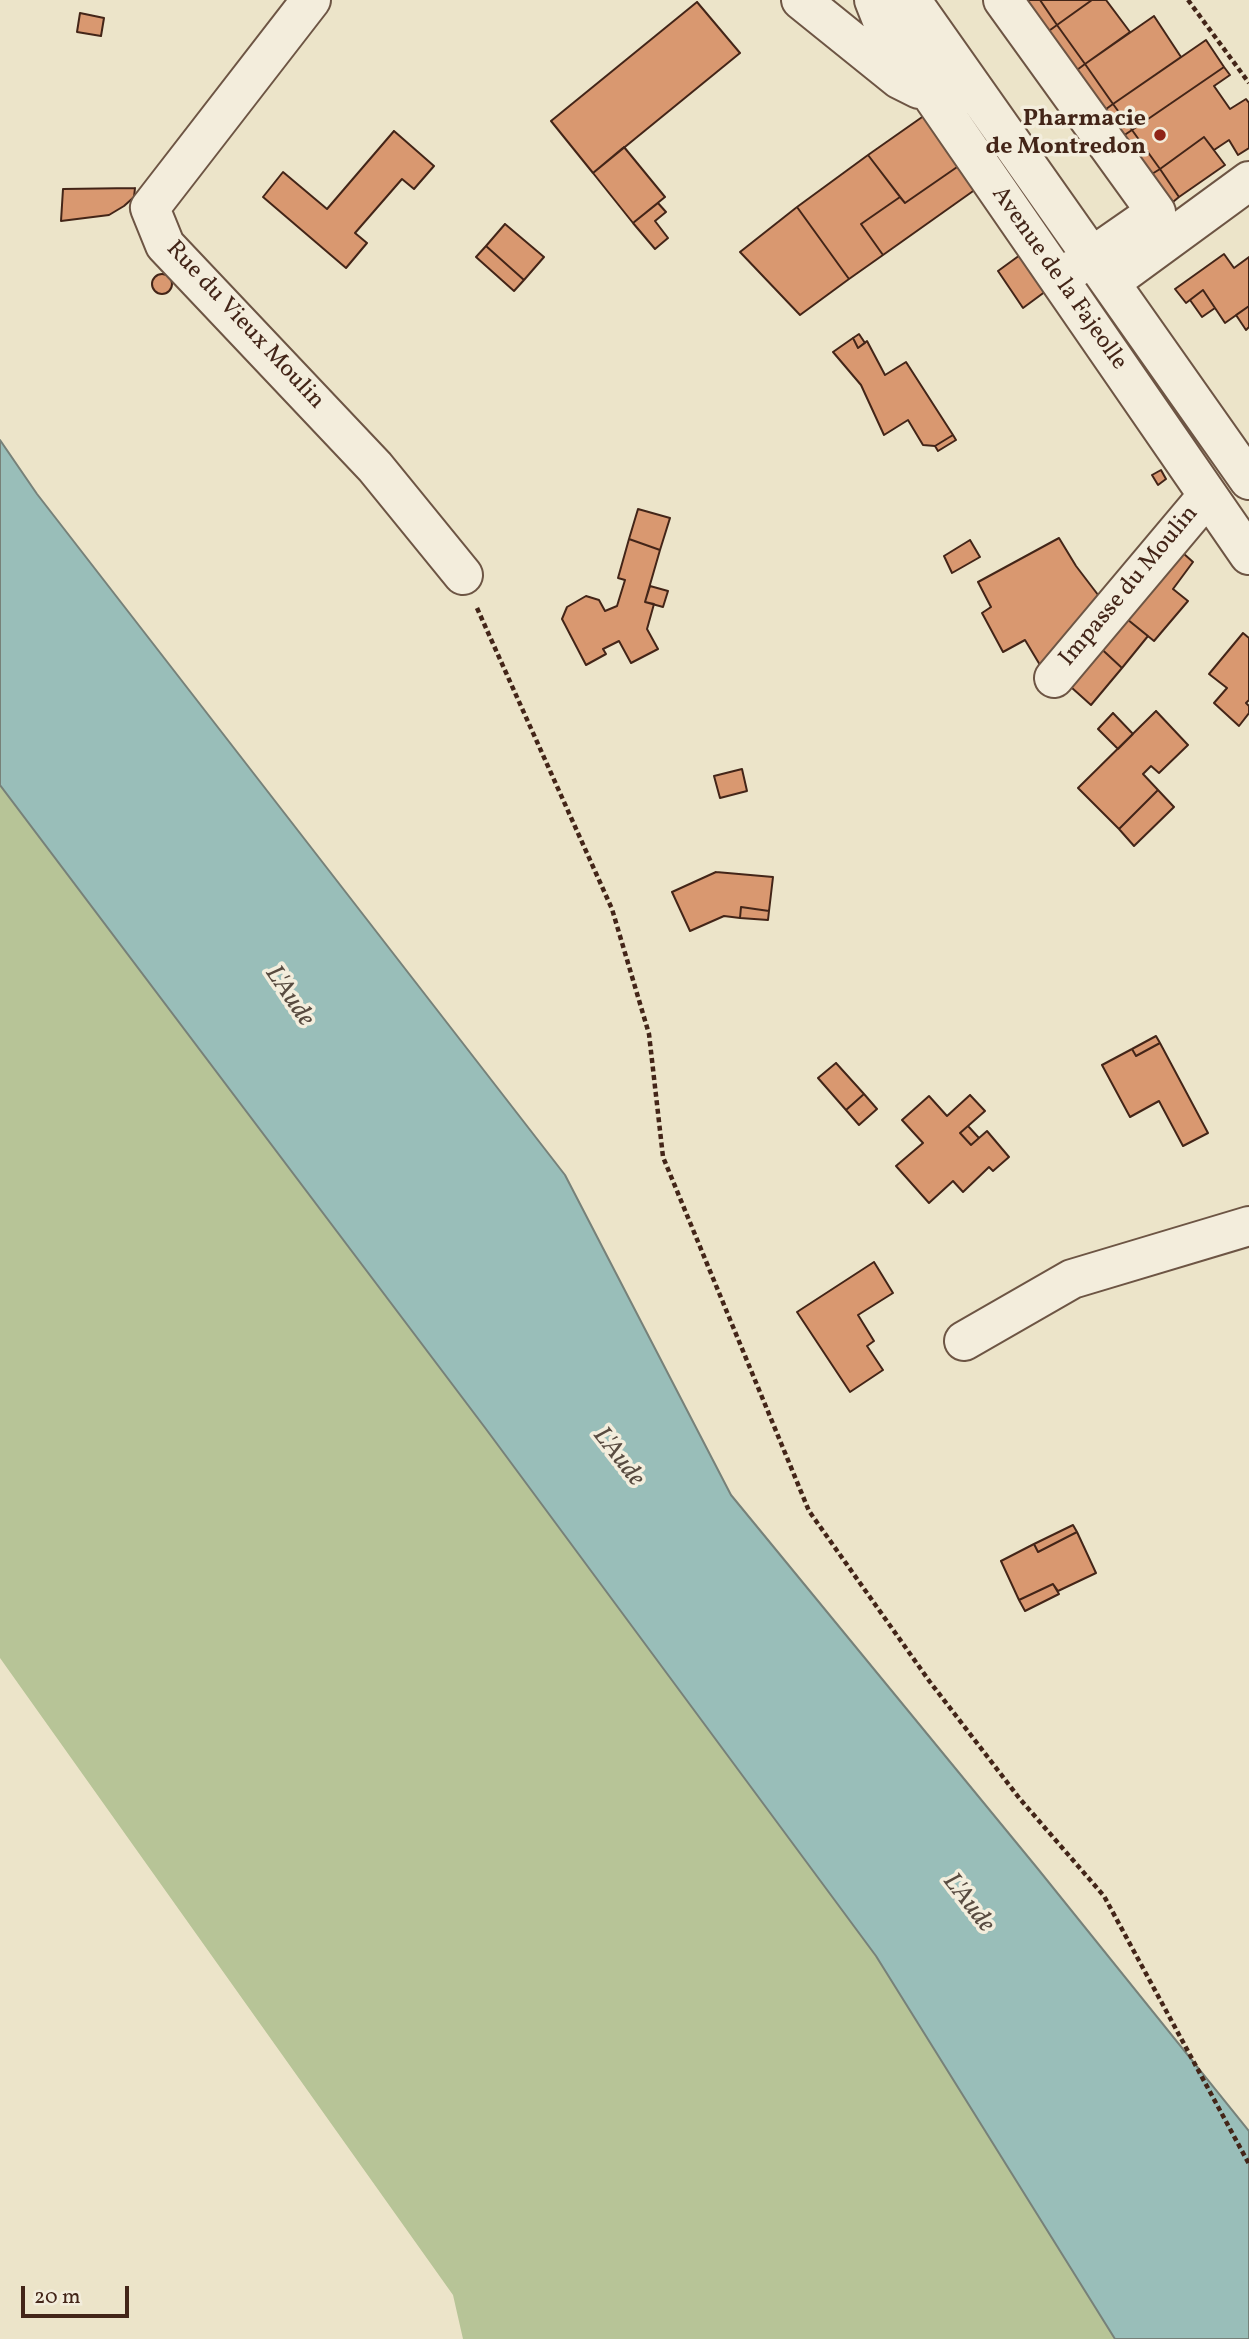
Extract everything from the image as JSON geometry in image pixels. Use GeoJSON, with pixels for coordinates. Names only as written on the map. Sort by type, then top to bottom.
{"type":"FeatureCollection","features":[{"type":"Feature","properties":{"kind":"street","name":"Rue du Vieux Moulin"},"geometry":{"type":"LineString","coordinates":[[311,0],[150,208],[165,245],[375,467],[463,575]]}},
{"type":"Feature","properties":{"kind":"street"},"geometry":{"type":"LineString","coordinates":[[801,0],[899,79],[931,94],[963,73]]}},
{"type":"Feature","properties":{"kind":"street","name":"Avenue de la Fajeolle"},"geometry":{"type":"LineString","coordinates":[[874,0],[883,23],[1249,555]]}},
{"type":"Feature","properties":{"kind":"street","name":"Avenue de la Fajeolle"},"geometry":{"type":"LineString","coordinates":[[911,0],[1249,481]]}},
{"type":"Feature","properties":{"kind":"street"},"geometry":{"type":"LineString","coordinates":[[1003,0],[1156,212],[1102,270]]}},
{"type":"Feature","properties":{"kind":"street"},"geometry":{"type":"LineString","coordinates":[[1058,279],[1102,270],[1249,181]]}},
{"type":"Feature","properties":{"kind":"street","name":"Impasse du Moulin"},"geometry":{"type":"LineString","coordinates":[[1054,678],[1207,495]]}},
{"type":"Feature","properties":{"kind":"street"},"geometry":{"type":"LineString","coordinates":[[964,1341],[1072,1279],[1249,1226]]}},
{"type":"Feature","properties":{"kind":"path"},"geometry":{"type":"LineString","coordinates":[[1188,0],[1249,83]]}},
{"type":"Feature","properties":{"kind":"path"},"geometry":{"type":"LineString","coordinates":[[463,575],[612,909],[649,1034],[663,1157],[809,1511],[930,1682],[1012,1789],[1104,1896],[1249,2164]]}},
{"type":"Feature","properties":{"kind":"green space"},"geometry":{"type":"Polygon","coordinates":[[[0,785],[486,1429],[876,1956],[1115,2339],[463,2339],[453,2295],[0,1658],[0,785]]]}},
{"type":"Feature","properties":{"kind":"water","name":"L'Aude"},"geometry":{"type":"Polygon","coordinates":[[[0,440],[37,494],[565,1175],[731,1495],[1249,2131],[1249,2339],[1115,2339],[876,1956],[486,1429],[0,785],[0,440]]]}},
{"type":"Feature","properties":{"kind":"building"},"geometry":{"type":"Polygon","coordinates":[[[1022,0],[1040,0],[1057,25],[1046,33],[1022,0]]]}},
{"type":"Feature","properties":{"kind":"building"},"geometry":{"type":"Polygon","coordinates":[[[1040,0],[1092,0],[1057,25],[1040,0]]]}},
{"type":"Feature","properties":{"kind":"building"},"geometry":{"type":"Polygon","coordinates":[[[1092,0],[1106,0],[1130,32],[1085,64],[1057,25],[1092,0]]]}},
{"type":"Feature","properties":{"kind":"building"},"geometry":{"type":"Polygon","coordinates":[[[697,2],[740,53],[593,173],[551,121],[697,2]]]}},
{"type":"Feature","properties":{"kind":"building"},"geometry":{"type":"Polygon","coordinates":[[[80,13],[104,18],[101,36],[77,32],[80,13]]]}},
{"type":"Feature","properties":{"kind":"building"},"geometry":{"type":"Polygon","coordinates":[[[1154,16],[1181,57],[1113,104],[1085,64],[1154,16]]]}},
{"type":"Feature","properties":{"kind":"building"},"geometry":{"type":"Polygon","coordinates":[[[1057,25],[1085,64],[1073,73],[1046,33],[1057,25]]]}},
{"type":"Feature","properties":{"kind":"building"},"geometry":{"type":"Polygon","coordinates":[[[1206,40],[1224,67],[1132,130],[1113,104],[1206,40]]]}},
{"type":"Feature","properties":{"kind":"building"},"geometry":{"type":"Polygon","coordinates":[[[1085,64],[1113,104],[1102,112],[1073,73],[1085,64]]]}},
{"type":"Feature","properties":{"kind":"building"},"geometry":{"type":"Polygon","coordinates":[[[1224,67],[1230,75],[1214,86],[1230,109],[1246,99],[1249,103],[1249,148],[1238,155],[1229,140],[1214,150],[1204,137],[1160,169],[1132,130],[1224,67]]]}},
{"type":"Feature","properties":{"kind":"building"},"geometry":{"type":"Polygon","coordinates":[[[1113,104],[1132,130],[1120,138],[1102,112],[1113,104]]]}},
{"type":"Feature","properties":{"kind":"building"},"geometry":{"type":"Polygon","coordinates":[[[925,115],[960,165],[905,203],[868,155],[925,115]]]}},
{"type":"Feature","properties":{"kind":"building"},"geometry":{"type":"Polygon","coordinates":[[[1132,130],[1160,169],[1147,177],[1120,138],[1132,130]]]}},
{"type":"Feature","properties":{"kind":"building"},"geometry":{"type":"Polygon","coordinates":[[[394,131],[434,166],[414,189],[402,179],[355,233],[367,243],[346,268],[263,197],[283,172],[327,209],[394,131]]]}},
{"type":"Feature","properties":{"kind":"building"},"geometry":{"type":"Polygon","coordinates":[[[1204,137],[1225,165],[1179,197],[1160,169],[1204,137]]]}},
{"type":"Feature","properties":{"kind":"building"},"geometry":{"type":"Polygon","coordinates":[[[624,147],[665,197],[633,223],[593,173],[624,147]]]}},
{"type":"Feature","properties":{"kind":"building"},"geometry":{"type":"Polygon","coordinates":[[[868,155],[900,197],[861,224],[883,255],[849,279],[797,207],[868,155]]]}},
{"type":"Feature","properties":{"kind":"building"},"geometry":{"type":"Polygon","coordinates":[[[960,165],[976,189],[883,255],[861,224],[900,197],[905,203],[960,165]]]}},
{"type":"Feature","properties":{"kind":"building"},"geometry":{"type":"Polygon","coordinates":[[[1160,169],[1179,197],[1168,206],[1147,177],[1160,169]]]}},
{"type":"Feature","properties":{"kind":"building"},"geometry":{"type":"Polygon","coordinates":[[[135,188],[134,197],[109,215],[61,221],[63,189],[135,188]]]}},
{"type":"Feature","properties":{"kind":"building"},"geometry":{"type":"Polygon","coordinates":[[[658,203],[666,212],[655,221],[668,238],[655,249],[633,223],[658,203]]]}},
{"type":"Feature","properties":{"kind":"building"},"geometry":{"type":"Polygon","coordinates":[[[797,207],[849,279],[800,315],[740,252],[797,207]]]}},
{"type":"Feature","properties":{"kind":"building"},"geometry":{"type":"Polygon","coordinates":[[[505,224],[544,257],[524,280],[486,246],[505,224]]]}},
{"type":"Feature","properties":{"kind":"building"},"geometry":{"type":"Polygon","coordinates":[[[486,246],[524,280],[514,291],[476,257],[486,246]]]}},
{"type":"Feature","properties":{"kind":"building"},"geometry":{"type":"Polygon","coordinates":[[[1224,254],[1234,268],[1249,257],[1249,306],[1225,323],[1203,290],[1186,303],[1175,289],[1224,254]]]}},
{"type":"Feature","properties":{"kind":"building"},"geometry":{"type":"Polygon","coordinates":[[[1020,255],[1046,291],[1023,308],[998,271],[1020,255]]]}},
{"type":"Feature","properties":{"kind":"building"},"geometry":{"type":"Polygon","coordinates":[[[162,274],[169,277],[172,284],[169,291],[162,294],[155,291],[152,284],[155,277],[162,274]]]}},
{"type":"Feature","properties":{"kind":"building"},"geometry":{"type":"Polygon","coordinates":[[[1203,290],[1215,308],[1202,317],[1190,300],[1203,290]]]}},
{"type":"Feature","properties":{"kind":"building"},"geometry":{"type":"Polygon","coordinates":[[[1249,306],[1249,327],[1246,330],[1236,315],[1249,306]]]}},
{"type":"Feature","properties":{"kind":"building"},"geometry":{"type":"Polygon","coordinates":[[[859,334],[865,343],[858,348],[853,338],[859,334]]]}},
{"type":"Feature","properties":{"kind":"building"},"geometry":{"type":"Polygon","coordinates":[[[853,338],[858,348],[867,341],[885,375],[906,362],[953,435],[935,446],[923,445],[908,420],[884,435],[861,385],[833,352],[853,338]]]}},
{"type":"Feature","properties":{"kind":"building"},"geometry":{"type":"Polygon","coordinates":[[[953,435],[956,440],[938,451],[935,446],[953,435]]]}},
{"type":"Feature","properties":{"kind":"building"},"geometry":{"type":"Polygon","coordinates":[[[1161,470],[1166,479],[1158,485],[1152,475],[1161,470]]]}},
{"type":"Feature","properties":{"kind":"building"},"geometry":{"type":"Polygon","coordinates":[[[638,509],[670,518],[660,550],[629,539],[638,509]]]}},
{"type":"Feature","properties":{"kind":"building"},"geometry":{"type":"Polygon","coordinates":[[[1059,538],[1105,604],[1046,675],[1025,640],[1003,652],[982,613],[991,607],[978,582],[1059,538]]]}},
{"type":"Feature","properties":{"kind":"building"},"geometry":{"type":"Polygon","coordinates":[[[629,539],[660,550],[645,602],[654,604],[647,629],[658,649],[631,663],[619,641],[603,649],[606,654],[586,665],[562,619],[567,607],[586,596],[599,600],[605,611],[617,606],[625,580],[618,578],[629,539]]]}},
{"type":"Feature","properties":{"kind":"building"},"geometry":{"type":"Polygon","coordinates":[[[970,540],[980,557],[952,573],[944,556],[970,540]]]}},
{"type":"Feature","properties":{"kind":"building"},"geometry":{"type":"Polygon","coordinates":[[[1174,545],[1193,562],[1173,589],[1188,601],[1154,641],[1117,611],[1174,545]]]}},
{"type":"Feature","properties":{"kind":"building"},"geometry":{"type":"Polygon","coordinates":[[[650,586],[668,591],[663,607],[645,602],[650,586]]]}},
{"type":"Feature","properties":{"kind":"building"},"geometry":{"type":"Polygon","coordinates":[[[1117,611],[1148,636],[1122,668],[1094,642],[1117,611]]]}},
{"type":"Feature","properties":{"kind":"building"},"geometry":{"type":"Polygon","coordinates":[[[1243,633],[1249,638],[1249,700],[1246,703],[1249,713],[1239,726],[1214,703],[1227,688],[1209,674],[1243,633]]]}},
{"type":"Feature","properties":{"kind":"building"},"geometry":{"type":"Polygon","coordinates":[[[1094,642],[1122,668],[1091,705],[1062,679],[1094,642]]]}},
{"type":"Feature","properties":{"kind":"building"},"geometry":{"type":"Polygon","coordinates":[[[1156,711],[1188,745],[1159,773],[1151,766],[1143,774],[1158,790],[1119,829],[1078,788],[1156,711]]]}},
{"type":"Feature","properties":{"kind":"building"},"geometry":{"type":"Polygon","coordinates":[[[1113,713],[1133,734],[1118,749],[1098,729],[1113,713]]]}},
{"type":"Feature","properties":{"kind":"building"},"geometry":{"type":"Polygon","coordinates":[[[742,769],[747,791],[720,798],[714,776],[742,769]]]}},
{"type":"Feature","properties":{"kind":"building"},"geometry":{"type":"Polygon","coordinates":[[[1158,790],[1174,807],[1134,846],[1119,829],[1158,790]]]}},
{"type":"Feature","properties":{"kind":"building"},"geometry":{"type":"Polygon","coordinates":[[[716,872],[773,877],[769,911],[741,907],[740,918],[724,916],[690,931],[672,892],[716,872]]]}},
{"type":"Feature","properties":{"kind":"building"},"geometry":{"type":"Polygon","coordinates":[[[741,907],[769,911],[768,920],[740,918],[741,907]]]}},
{"type":"Feature","properties":{"kind":"building"},"geometry":{"type":"Polygon","coordinates":[[[1156,1036],[1160,1043],[1136,1056],[1132,1049],[1156,1036]]]}},
{"type":"Feature","properties":{"kind":"building"},"geometry":{"type":"Polygon","coordinates":[[[1160,1043],[1208,1133],[1183,1146],[1159,1101],[1130,1117],[1102,1065],[1132,1049],[1136,1056],[1160,1043]]]}},
{"type":"Feature","properties":{"kind":"building"},"geometry":{"type":"Polygon","coordinates":[[[836,1063],[864,1094],[846,1110],[818,1078],[836,1063]]]}},
{"type":"Feature","properties":{"kind":"building"},"geometry":{"type":"Polygon","coordinates":[[[864,1094],[877,1109],[859,1125],[846,1110],[864,1094]]]}},
{"type":"Feature","properties":{"kind":"building"},"geometry":{"type":"Polygon","coordinates":[[[970,1095],[985,1111],[960,1133],[971,1145],[987,1131],[1009,1157],[993,1171],[989,1167],[963,1192],[953,1181],[929,1203],[896,1166],[923,1143],[902,1120],[929,1096],[947,1116],[970,1095]]]}},
{"type":"Feature","properties":{"kind":"building"},"geometry":{"type":"Polygon","coordinates":[[[968,1126],[979,1138],[971,1145],[960,1133],[968,1126]]]}},
{"type":"Feature","properties":{"kind":"building"},"geometry":{"type":"Polygon","coordinates":[[[874,1262],[893,1293],[858,1315],[874,1341],[867,1346],[883,1370],[850,1392],[797,1312],[874,1262]]]}},
{"type":"Feature","properties":{"kind":"building"},"geometry":{"type":"Polygon","coordinates":[[[1073,1525],[1077,1532],[1038,1552],[1034,1544],[1073,1525]]]}},
{"type":"Feature","properties":{"kind":"building"},"geometry":{"type":"Polygon","coordinates":[[[1077,1532],[1096,1573],[1058,1591],[1053,1584],[1019,1600],[1001,1561],[1034,1544],[1038,1552],[1077,1532]]]}},
{"type":"Feature","properties":{"kind":"building"},"geometry":{"type":"Polygon","coordinates":[[[1053,1584],[1059,1594],[1025,1611],[1019,1600],[1053,1584]]]}},
{"type":"Feature","properties":{"kind":"place","name":"Pharmacie de Montredon"},"geometry":{"type":"Point","coordinates":[1160,135]}}]}
